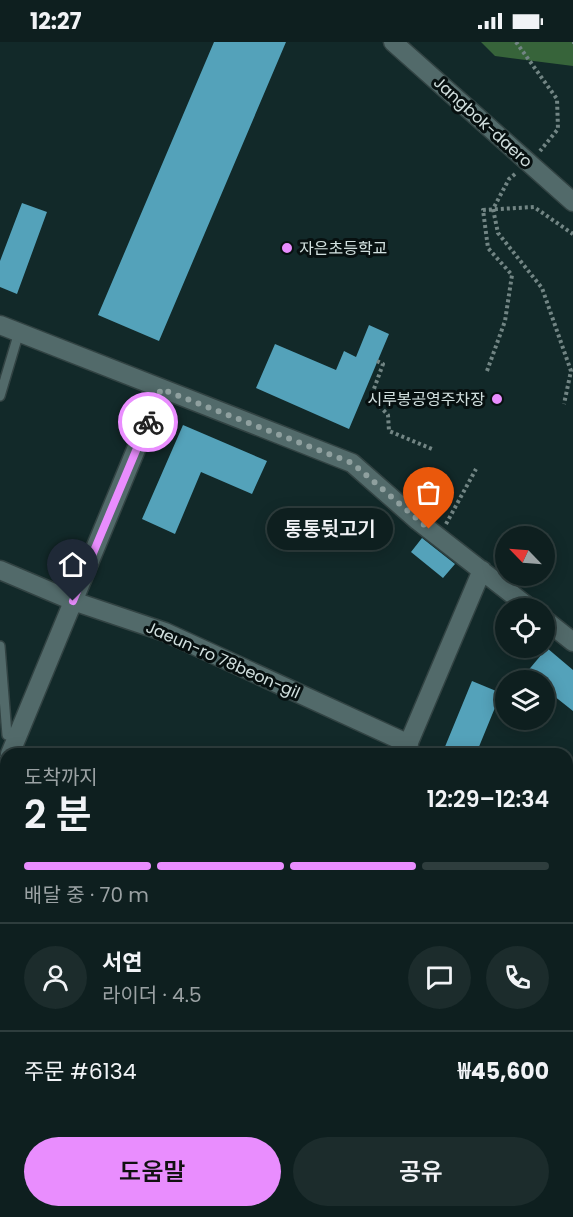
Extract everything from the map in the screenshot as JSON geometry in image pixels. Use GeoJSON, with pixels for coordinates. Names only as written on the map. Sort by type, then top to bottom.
{"type":"FeatureCollection","features":[{"type":"Feature","properties":{"kind":"street","name":"Jangbok-daero"},"geometry":{"type":"LineString","coordinates":[[393,42],[573,202]]}},
{"type":"Feature","properties":{"kind":"street"},"geometry":{"type":"LineString","coordinates":[[0,325],[352,463],[439,537],[517,598]]}},
{"type":"Feature","properties":{"kind":"street"},"geometry":{"type":"LineString","coordinates":[[9,743],[73,601],[161,389]]}},
{"type":"Feature","properties":{"kind":"street","name":"Jaeun-ro 78beon-gil"},"geometry":{"type":"LineString","coordinates":[[0,570],[73,601],[165,632],[404,748]]}},
{"type":"Feature","properties":{"kind":"street"},"geometry":{"type":"LineString","coordinates":[[406,748],[482,570]]}},
{"type":"Feature","properties":{"kind":"street"},"geometry":{"type":"LineString","coordinates":[[555,628],[573,642]]}},
{"type":"Feature","properties":{"kind":"lane"},"geometry":{"type":"LineString","coordinates":[[0,396],[19,332]]}},
{"type":"Feature","properties":{"kind":"lane"},"geometry":{"type":"LineString","coordinates":[[0,646],[9,743]]}},
{"type":"Feature","properties":{"kind":"path"},"geometry":{"type":"LineString","coordinates":[[516,42],[557,99],[558,129],[529,163],[509,179],[493,209],[498,233],[542,288],[571,371],[564,404]]}},
{"type":"Feature","properties":{"kind":"path"},"geometry":{"type":"LineString","coordinates":[[487,371],[505,321],[512,275],[488,248],[483,210],[534,207],[573,234]]}},
{"type":"Feature","properties":{"kind":"path"},"geometry":{"type":"LineString","coordinates":[[377,361],[383,364],[371,397],[388,415],[389,431],[432,449]]}},
{"type":"Feature","properties":{"kind":"path"},"geometry":{"type":"LineString","coordinates":[[439,537],[476,469]]}},
{"type":"Feature","properties":{"kind":"green space"},"geometry":{"type":"Polygon","coordinates":[[[481,42],[573,42],[573,66],[495,56],[481,42]]]}},
{"type":"Feature","properties":{"kind":"building"},"geometry":{"type":"Polygon","coordinates":[[[214,42],[286,42],[159,341],[98,315],[214,42]]]}},
{"type":"Feature","properties":{"kind":"building"},"geometry":{"type":"Polygon","coordinates":[[[22,203],[47,212],[17,294],[0,287],[0,261],[22,203]]]}},
{"type":"Feature","properties":{"kind":"building"},"geometry":{"type":"Polygon","coordinates":[[[369,325],[389,334],[349,429],[256,388],[275,344],[336,370],[344,351],[356,357],[369,325]]]}},
{"type":"Feature","properties":{"kind":"building"},"geometry":{"type":"Polygon","coordinates":[[[183,425],[267,461],[252,494],[201,472],[175,534],[142,519],[183,425]]]}},
{"type":"Feature","properties":{"kind":"building"},"geometry":{"type":"Polygon","coordinates":[[[422,538],[455,564],[443,578],[411,552],[422,538]]]}},
{"type":"Feature","properties":{"kind":"building"},"geometry":{"type":"Polygon","coordinates":[[[555,655],[573,670],[573,711],[555,697],[555,670],[529,670],[539,658],[555,658],[555,655]]]}},
{"type":"Feature","properties":{"kind":"building"},"geometry":{"type":"Polygon","coordinates":[[[472,681],[495,691],[495,708],[478,748],[444,748],[472,681]]]}},
{"type":"Feature","properties":{"kind":"way so far"},"geometry":{"type":"LineString","coordinates":[[148,422],[161,389],[352,463],[429,529]]}},
{"type":"Feature","properties":{"kind":"place","name":"자은초등학교"},"geometry":{"type":"Point","coordinates":[287,248]}},
{"type":"Feature","properties":{"kind":"place","name":"시루봉공영주차장"},"geometry":{"type":"Point","coordinates":[497,399]}},
{"type":"Feature","properties":{"kind":"place","name":"통통뒷고기"},"geometry":{"type":"Point","coordinates":[429,529]}},
{"type":"Feature","properties":{"kind":"route"},"geometry":{"type":"LineString","coordinates":[[73,601],[148,422]]}}]}
